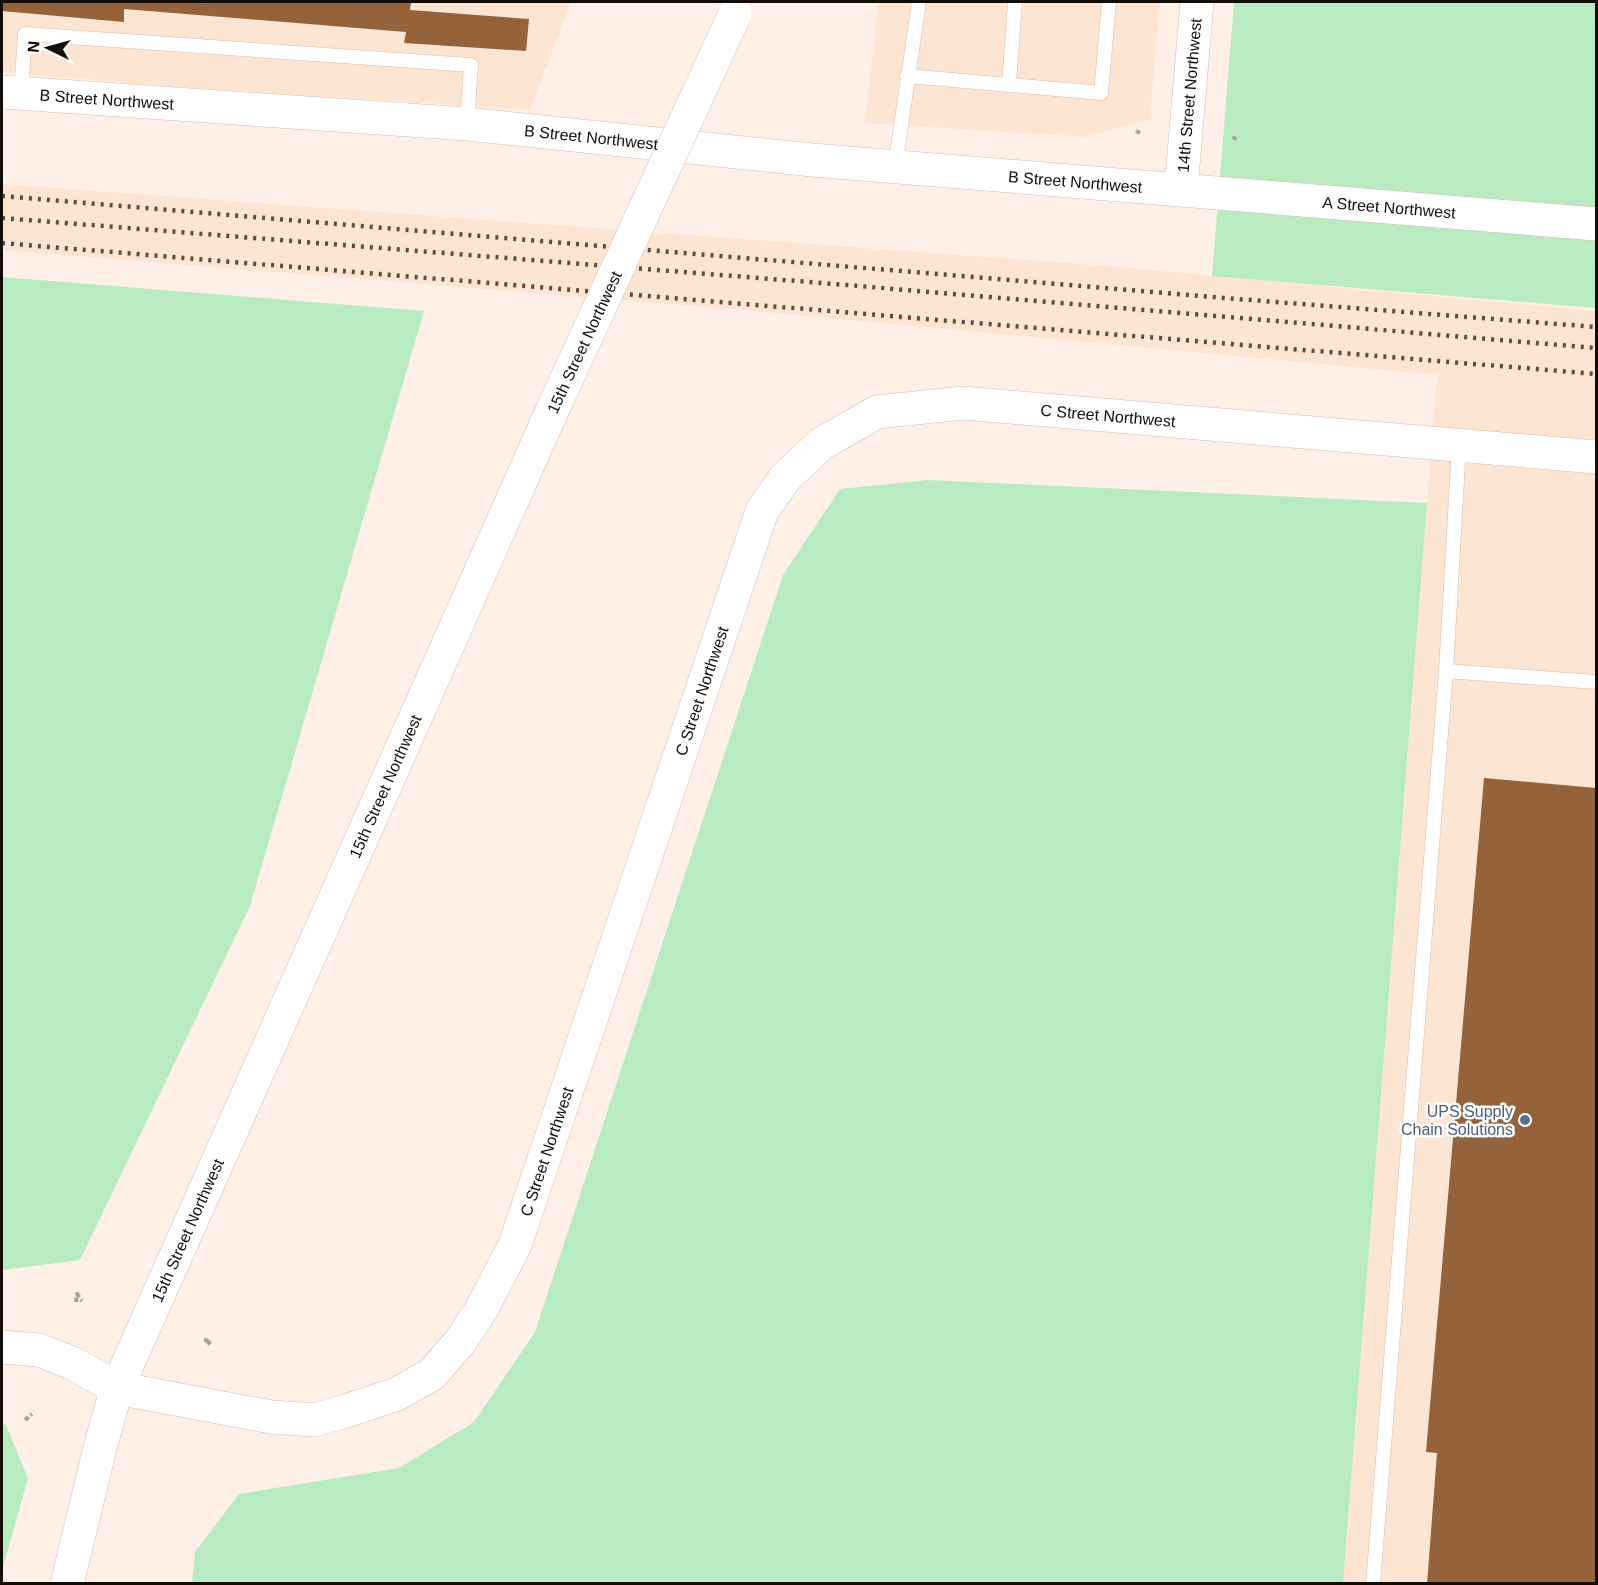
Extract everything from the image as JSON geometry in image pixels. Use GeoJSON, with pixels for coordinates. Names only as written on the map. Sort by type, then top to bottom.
{"type":"FeatureCollection","features":[{"type":"Feature","properties":{"kind":"street","name":"14th Street Northwest"},"geometry":{"type":"LineString","coordinates":[[1181,189],[1197,2]]}},
{"type":"Feature","properties":{"kind":"street","name":"15th Street Northwest"},"geometry":{"type":"LineString","coordinates":[[67,1584],[117,1388],[556,402],[738,8]]}},
{"type":"Feature","properties":{"kind":"street","name":"B Street Northwest"},"geometry":{"type":"LineString","coordinates":[[11,93],[467,124],[895,167],[1181,189]]}},
{"type":"Feature","properties":{"kind":"street","name":"A Street Northwest"},"geometry":{"type":"LineString","coordinates":[[1181,189],[1596,224]]}},
{"type":"Feature","properties":{"kind":"street","name":"C Street Northwest"},"geometry":{"type":"LineString","coordinates":[[2,1347],[39,1350],[72,1363],[117,1388],[271,1417],[314,1420],[346,1412],[397,1394],[432,1374],[460,1342],[482,1310],[515,1245],[762,511],[785,478],[821,444],[877,412],[963,403],[1596,457]]}},
{"type":"Feature","properties":{"kind":"lane"},"geometry":{"type":"LineString","coordinates":[[895,167],[919,2]]}},
{"type":"Feature","properties":{"kind":"lane"},"geometry":{"type":"LineString","coordinates":[[1008,85],[1015,2]]}},
{"type":"Feature","properties":{"kind":"lane"},"geometry":{"type":"LineString","coordinates":[[907,76],[1101,93],[1108,2]]}},
{"type":"Feature","properties":{"kind":"lane"},"geometry":{"type":"LineString","coordinates":[[11,93],[25,34],[471,65],[467,124]]}},
{"type":"Feature","properties":{"kind":"lane"},"geometry":{"type":"LineString","coordinates":[[1373,1584],[1446,671],[1459,445]]}},
{"type":"Feature","properties":{"kind":"lane"},"geometry":{"type":"LineString","coordinates":[[1446,671],[1596,682]]}},
{"type":"Feature","properties":{"kind":"path"},"geometry":{"type":"LineString","coordinates":[[76,1302],[77,1294],[82,1300]]}},
{"type":"Feature","properties":{"kind":"path"},"geometry":{"type":"LineString","coordinates":[[204,1340],[211,1341],[205,1347]]}},
{"type":"Feature","properties":{"kind":"path"},"geometry":{"type":"LineString","coordinates":[[25,1420],[32,1414]]}},
{"type":"Feature","properties":{"kind":"shaded area"},"geometry":{"type":"Polygon","coordinates":[[[2,2],[571,2],[530,110],[163,86],[2,72],[2,2]]]}},
{"type":"Feature","properties":{"kind":"shaded area"},"geometry":{"type":"Polygon","coordinates":[[[878,2],[1160,2],[1150,119],[1086,137],[865,123],[878,2]]]}},
{"type":"Feature","properties":{"kind":"shaded area"},"geometry":{"type":"Polygon","coordinates":[[[2,184],[1108,266],[1596,311],[1596,1583],[1343,1583],[1437,375],[733,309],[2,250],[2,184]]]}},
{"type":"Feature","properties":{"kind":"green space"},"geometry":{"type":"Polygon","coordinates":[[[1234,2],[1596,2],[1596,308],[1212,276],[1234,2]]]}},
{"type":"Feature","properties":{"kind":"green space"},"geometry":{"type":"Polygon","coordinates":[[[2,277],[424,311],[250,906],[80,1260],[2,1270],[2,277]]]}},
{"type":"Feature","properties":{"kind":"green space"},"geometry":{"type":"Polygon","coordinates":[[[928,480],[1427,503],[1343,1583],[192,1583],[195,1552],[239,1494],[399,1468],[474,1422],[535,1332],[783,575],[840,489],[928,480]]]}},
{"type":"Feature","properties":{"kind":"green space"},"geometry":{"type":"Polygon","coordinates":[[[2,1424],[6,1425],[28,1478],[2,1571],[2,1424]]]}},
{"type":"Feature","properties":{"kind":"building"},"geometry":{"type":"Polygon","coordinates":[[[2,2],[411,2],[410,10],[529,19],[526,51],[404,43],[406,32],[124,9],[124,22],[2,11],[2,2]]]}},
{"type":"Feature","properties":{"kind":"building","name":"UPS Supply Chain Solutions"},"geometry":{"type":"Polygon","coordinates":[[[1484,778],[1596,788],[1596,1584],[1427,1584],[1437,1453],[1426,1452],[1484,778]]]}},
{"type":"Feature","properties":{"kind":"railway"},"geometry":{"type":"LineString","coordinates":[[2,196],[1596,327]]}},
{"type":"Feature","properties":{"kind":"railway"},"geometry":{"type":"LineString","coordinates":[[2,218],[847,285],[1596,348]]}},
{"type":"Feature","properties":{"kind":"railway"},"geometry":{"type":"LineString","coordinates":[[2,243],[1596,374]]}},
{"type":"Feature","properties":{"kind":"place","name":"UPS Supply Chain Solutions"},"geometry":{"type":"Point","coordinates":[1525,1120]}}]}
